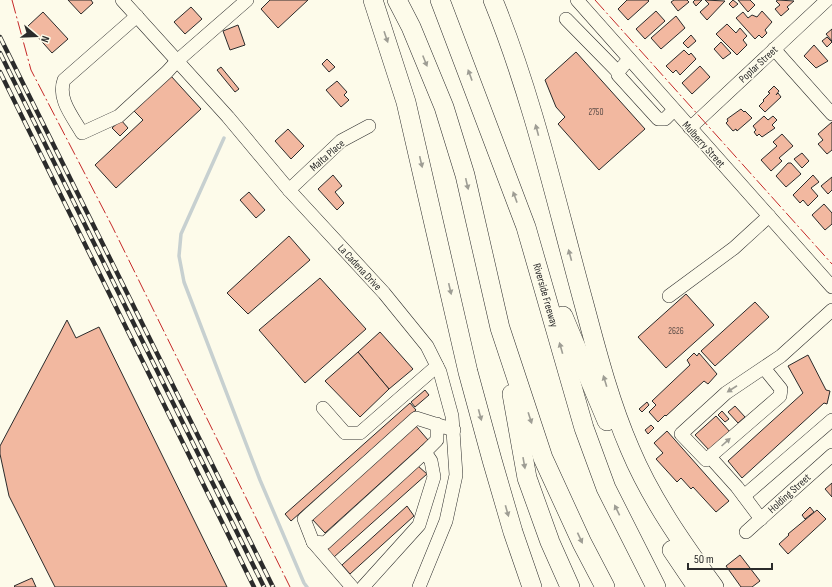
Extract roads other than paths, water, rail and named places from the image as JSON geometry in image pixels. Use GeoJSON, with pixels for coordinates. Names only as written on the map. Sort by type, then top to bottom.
{"type":"FeatureCollection","features":[{"type":"Feature","properties":{"kind":"highway"},"geometry":{"type":"LineString","coordinates":[[373,0],[406,102],[468,372],[513,532],[532,587]]}},
{"type":"Feature","properties":{"kind":"highway"},"geometry":{"type":"LineString","coordinates":[[397,0],[411,27],[444,107],[465,175],[500,328],[527,478],[550,542],[570,587]]}},
{"type":"Feature","properties":{"kind":"highway","name":"Riverside Freeway"},"geometry":{"type":"LineString","coordinates":[[440,0],[526,227],[584,428],[606,488],[656,587]]}},
{"type":"Feature","properties":{"kind":"highway"},"geometry":{"type":"LineString","coordinates":[[493,0],[514,55],[527,96],[594,342],[618,418],[631,451],[656,502],[680,540],[714,587]]}},
{"type":"Feature","properties":{"kind":"highway"},"geometry":{"type":"LineString","coordinates":[[526,227],[624,461],[666,540],[696,587]]}},
{"type":"Feature","properties":{"kind":"highway"},"geometry":{"type":"LineString","coordinates":[[500,328],[543,458],[582,543],[605,587]]}},
{"type":"Feature","properties":{"kind":"highway"},"geometry":{"type":"LineString","coordinates":[[634,545],[663,587]]}},
{"type":"Feature","properties":{"kind":"street","name":"La Cadena Drive"},"geometry":{"type":"LineString","coordinates":[[122,0],[228,117],[289,190],[409,322],[427,346],[437,366],[447,393],[454,430],[456,476],[452,502],[446,521],[419,587]]}},
{"type":"Feature","properties":{"kind":"street"},"geometry":{"type":"LineString","coordinates":[[137,16],[64,80],[61,89],[62,96],[82,132],[119,116],[177,61],[247,0]]}},
{"type":"Feature","properties":{"kind":"street","name":"Mulberry Street"},"geometry":{"type":"LineString","coordinates":[[577,0],[832,287]]}},
{"type":"Feature","properties":{"kind":"street","name":"Poplar Street"},"geometry":{"type":"LineString","coordinates":[[690,128],[827,0]]}},
{"type":"Feature","properties":{"kind":"street"},"geometry":{"type":"LineString","coordinates":[[566,19],[618,72],[618,75],[658,119],[665,119],[674,110]]}},
{"type":"Feature","properties":{"kind":"street"},"geometry":{"type":"LineString","coordinates":[[774,49],[832,114]]}},
{"type":"Feature","properties":{"kind":"street"},"geometry":{"type":"LineString","coordinates":[[618,72],[630,59]]}},
{"type":"Feature","properties":{"kind":"street","name":"Malta Place"},"geometry":{"type":"LineString","coordinates":[[289,190],[341,142],[369,126]]}},
{"type":"Feature","properties":{"kind":"street"},"geometry":{"type":"LineString","coordinates":[[669,296],[734,248],[769,216]]}},
{"type":"Feature","properties":{"kind":"street"},"geometry":{"type":"LineString","coordinates":[[764,368],[781,389],[780,396],[706,460],[681,434],[726,393],[781,356],[832,310]]}},
{"type":"Feature","properties":{"kind":"street"},"geometry":{"type":"LineString","coordinates":[[323,408],[346,433],[360,433],[437,366]]}},
{"type":"Feature","properties":{"kind":"street"},"geometry":{"type":"LineString","coordinates":[[352,587],[313,542],[304,519],[416,418],[454,430]]}},
{"type":"Feature","properties":{"kind":"street"},"geometry":{"type":"LineString","coordinates":[[744,496],[832,420]]}},
{"type":"Feature","properties":{"kind":"street"},"geometry":{"type":"LineString","coordinates":[[313,542],[325,543],[425,452],[437,440],[437,424]]}},
{"type":"Feature","properties":{"kind":"street"},"geometry":{"type":"LineString","coordinates":[[363,587],[419,525],[434,477],[431,461],[425,452]]}},
{"type":"Feature","properties":{"kind":"street","name":"Holding Street"},"geometry":{"type":"LineString","coordinates":[[746,532],[832,455]]}},
{"type":"Feature","properties":{"kind":"street"},"geometry":{"type":"LineString","coordinates":[[710,457],[744,496],[761,519]]}},
{"type":"Feature","properties":{"kind":"waterway"},"geometry":{"type":"LineString","coordinates":[[224,138],[181,234],[179,256],[184,282],[260,480],[307,587]]}},
{"type":"Feature","properties":{"kind":"railway"},"geometry":{"type":"LineString","coordinates":[[0,37],[273,587]]}},
{"type":"Feature","properties":{"kind":"railway"},"geometry":{"type":"LineString","coordinates":[[0,53],[264,587]]}},
{"type":"Feature","properties":{"kind":"railway"},"geometry":{"type":"LineString","coordinates":[[0,72],[254,587]]}}]}
